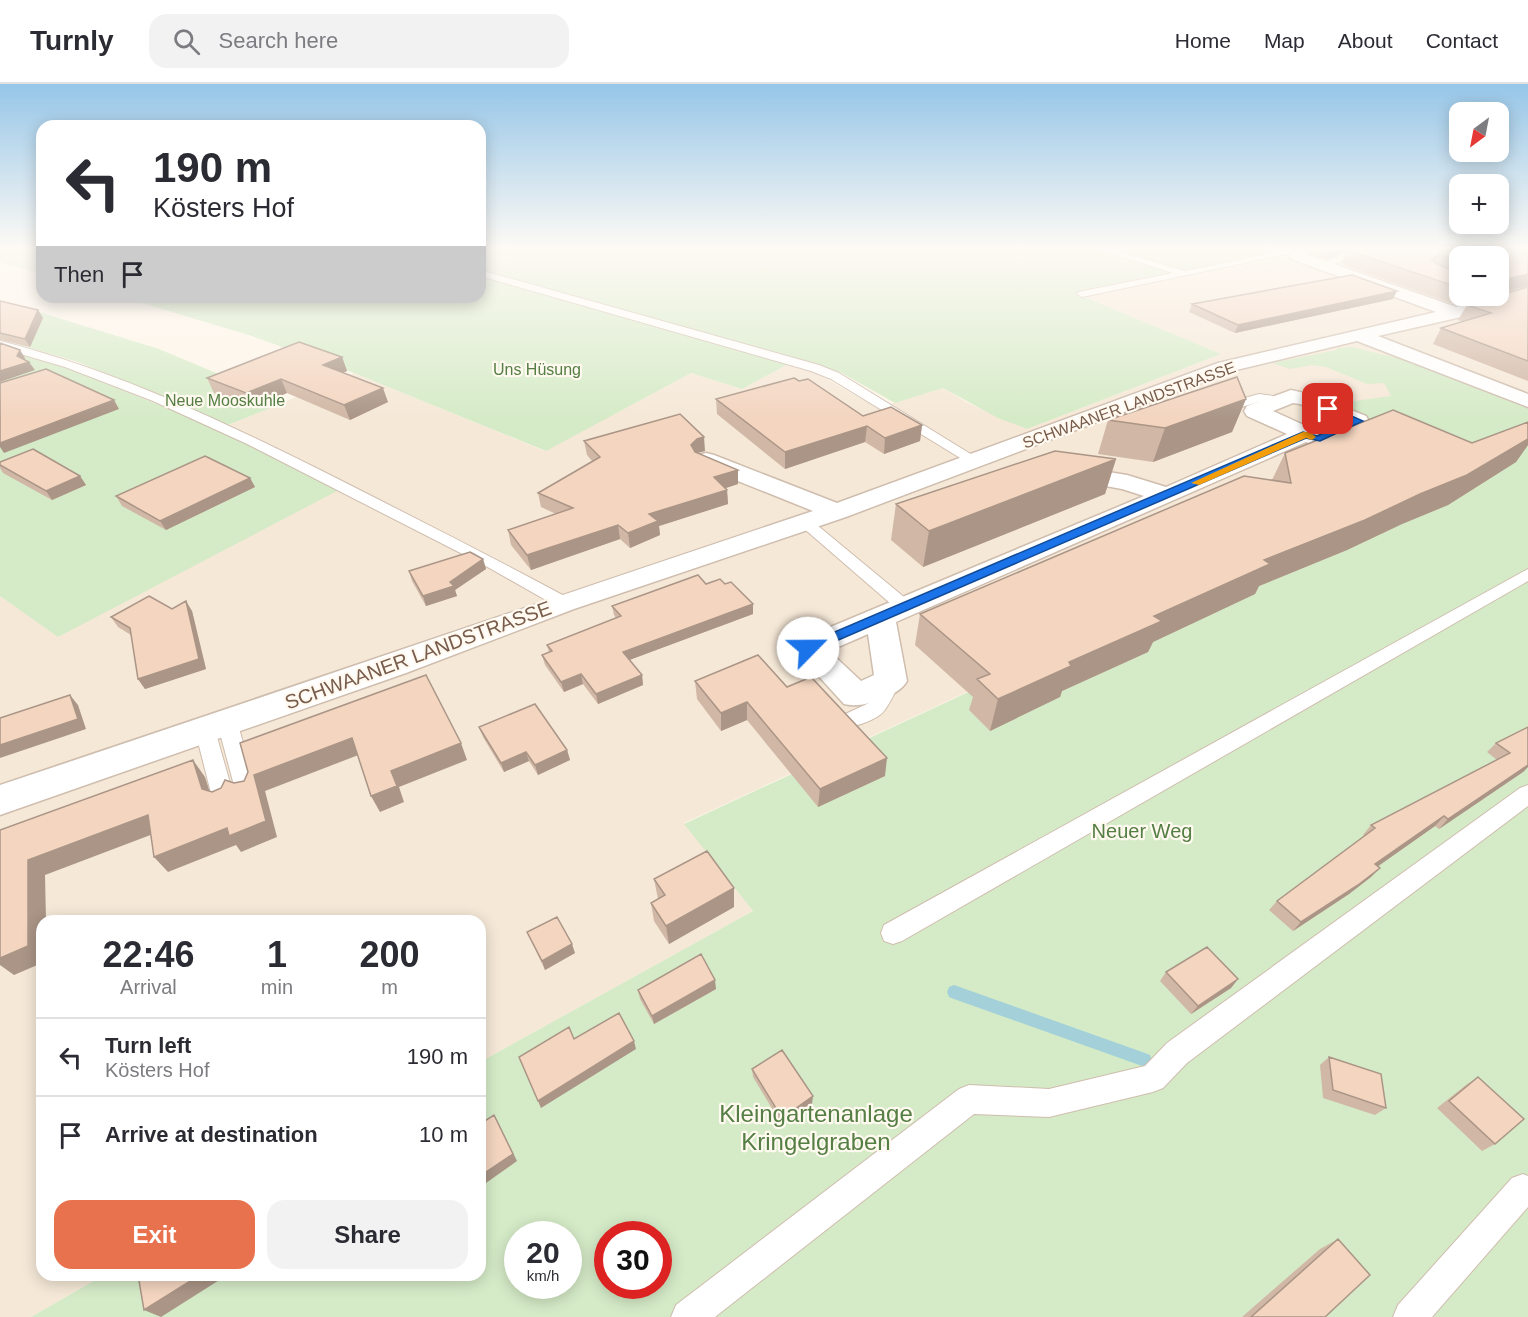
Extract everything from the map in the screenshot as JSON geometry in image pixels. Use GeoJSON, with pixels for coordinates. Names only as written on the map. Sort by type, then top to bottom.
{"type":"FeatureCollection","features":[{"type":"Feature","properties":{"kind":"street"},"geometry":{"type":"LineString","coordinates":[[1431,305],[1455,313]]}},
{"type":"Feature","properties":{"kind":"street","name":"SCHWAANER LANDSTRASSE"},"geometry":{"type":"LineString","coordinates":[[0,800],[564,603],[806,523],[1008,450],[1164,388],[1225,368],[1455,313],[1475,306]]}},
{"type":"Feature","properties":{"kind":"street"},"geometry":{"type":"LineString","coordinates":[[1359,335],[1528,401]]}},
{"type":"Feature","properties":{"kind":"street"},"geometry":{"type":"LineString","coordinates":[[1292,396],[1306,399],[1358,421],[1317,439],[1306,434],[1255,411],[1292,396]]}},
{"type":"Feature","properties":{"kind":"street"},"geometry":{"type":"LineString","coordinates":[[892,612],[891,681],[856,696],[808,648],[892,612],[1167,496],[1306,434]]}},
{"type":"Feature","properties":{"kind":"street"},"geometry":{"type":"LineString","coordinates":[[1008,450],[1034,464],[1127,482],[1167,496]]}},
{"type":"Feature","properties":{"kind":"street"},"geometry":{"type":"LineString","coordinates":[[706,460],[837,512]]}},
{"type":"Feature","properties":{"kind":"lane"},"geometry":{"type":"LineString","coordinates":[[592,305],[786,359],[838,371],[975,461]]}},
{"type":"Feature","properties":{"kind":"lane"},"geometry":{"type":"LineString","coordinates":[[0,344],[69,365],[157,398],[252,441],[490,562],[564,603]]}},
{"type":"Feature","properties":{"kind":"lane"},"geometry":{"type":"LineString","coordinates":[[49,372],[69,365]]}},
{"type":"Feature","properties":{"kind":"lane"},"geometry":{"type":"LineString","coordinates":[[1238,404],[1259,398],[1280,401]]}},
{"type":"Feature","properties":{"kind":"lane"},"geometry":{"type":"LineString","coordinates":[[806,523],[892,612]]}},
{"type":"Feature","properties":{"kind":"lane"},"geometry":{"type":"LineString","coordinates":[[893,933],[1528,574]]}},
{"type":"Feature","properties":{"kind":"lane"},"geometry":{"type":"LineString","coordinates":[[848,721],[876,708],[891,681]]}},
{"type":"Feature","properties":{"kind":"lane"},"geometry":{"type":"LineString","coordinates":[[216,726],[246,789]]}},
{"type":"Feature","properties":{"kind":"lane"},"geometry":{"type":"LineString","coordinates":[[216,726],[223,797]]}},
{"type":"Feature","properties":{"kind":"lane"},"geometry":{"type":"LineString","coordinates":[[688,1317],[969,1099],[1049,1103],[1153,1078],[1177,1053],[1528,794]]}},
{"type":"Feature","properties":{"kind":"lane"},"geometry":{"type":"LineString","coordinates":[[1410,1317],[1523,1189],[1528,1191]]}},
{"type":"Feature","properties":{"kind":"shaded area"},"geometry":{"type":"Polygon","coordinates":[[[1100,305],[1528,305],[1528,432],[684,823],[753,911],[486,1059],[486,915],[36,915],[36,1281],[94,1281],[31,1317],[0,1317],[0,596],[59,637],[219,429],[354,373],[545,451],[691,373],[742,389],[788,364],[811,370],[877,408],[943,388],[968,403],[1027,429],[1221,354],[1100,305]]]}},
{"type":"Feature","properties":{"kind":"green space","name":"Neue Mooskuhle"},"geometry":{"type":"Polygon","coordinates":[[[0,305],[15,305],[159,349],[285,402],[228,425],[78,362],[0,339],[0,305]]]}},
{"type":"Feature","properties":{"kind":"green space","name":"Uns Hüsung"},"geometry":{"type":"Polygon","coordinates":[[[147,305],[583,305],[788,364],[742,389],[691,373],[546,451],[354,373],[252,336],[147,305]]]}},
{"type":"Feature","properties":{"kind":"green space"},"geometry":{"type":"Polygon","coordinates":[[[603,305],[1102,305],[1221,354],[1027,429],[998,418],[943,388],[895,403],[840,372],[603,305]]]}},
{"type":"Feature","properties":{"kind":"green space"},"geometry":{"type":"Polygon","coordinates":[[[0,347],[72,370],[219,429],[339,490],[58,637],[0,596],[0,347]]]}},
{"type":"Feature","properties":{"kind":"green space"},"geometry":{"type":"Polygon","coordinates":[[[1351,347],[1402,359],[1528,408],[1528,1317],[31,1317],[94,1281],[486,1281],[486,1059],[753,911],[684,824],[1479,455],[1441,460],[1326,405],[1391,396],[1384,383],[1367,384],[1326,367],[1312,365],[1290,369],[1272,363],[1351,347]]]}},
{"type":"Feature","properties":{"kind":"building"},"geometry":{"type":"Polygon","coordinates":[[[0,305],[15,305],[38,310],[25,339],[0,333],[0,305]]]}},
{"type":"Feature","properties":{"kind":"building"},"geometry":{"type":"Polygon","coordinates":[[[1193,305],[1334,305],[1238,325],[1193,305]]]}},
{"type":"Feature","properties":{"kind":"building"},"geometry":{"type":"Polygon","coordinates":[[[1528,305],[1528,361],[1441,328],[1491,313],[1470,306],[1528,305]]]}},
{"type":"Feature","properties":{"kind":"building"},"geometry":{"type":"Polygon","coordinates":[[[299,342],[342,357],[323,365],[383,388],[344,405],[281,379],[246,393],[207,378],[299,342]]]}},
{"type":"Feature","properties":{"kind":"building"},"geometry":{"type":"Polygon","coordinates":[[[0,343],[20,350],[17,356],[29,362],[0,371],[0,343]]]}},
{"type":"Feature","properties":{"kind":"building"},"geometry":{"type":"Polygon","coordinates":[[[46,369],[114,400],[0,443],[0,383],[46,369]]]}},
{"type":"Feature","properties":{"kind":"building"},"geometry":{"type":"Polygon","coordinates":[[[1237,377],[1246,399],[1165,428],[1108,420],[1237,377]]]}},
{"type":"Feature","properties":{"kind":"building"},"geometry":{"type":"Polygon","coordinates":[[[794,378],[799,381],[808,379],[863,416],[891,407],[922,425],[885,438],[867,426],[785,452],[716,399],[794,378]]]}},
{"type":"Feature","properties":{"kind":"building"},"geometry":{"type":"Polygon","coordinates":[[[1393,410],[1472,443],[1528,422],[1528,439],[1467,475],[1365,520],[1264,560],[1270,564],[1154,616],[1162,621],[1069,662],[1071,666],[998,699],[977,679],[990,674],[920,614],[1244,476],[1291,483],[1285,453],[1393,410]]]}},
{"type":"Feature","properties":{"kind":"building"},"geometry":{"type":"Polygon","coordinates":[[[680,414],[704,437],[697,439],[691,445],[695,452],[738,470],[714,477],[727,490],[649,514],[658,521],[628,533],[618,525],[527,555],[508,530],[573,508],[538,493],[600,457],[584,441],[680,414]]]}},
{"type":"Feature","properties":{"kind":"building"},"geometry":{"type":"Polygon","coordinates":[[[33,449],[80,476],[46,491],[0,465],[0,462],[33,449]]]}},
{"type":"Feature","properties":{"kind":"building"},"geometry":{"type":"Polygon","coordinates":[[[1055,451],[1116,459],[929,531],[896,504],[1055,451]]]}},
{"type":"Feature","properties":{"kind":"building"},"geometry":{"type":"Polygon","coordinates":[[[205,456],[250,478],[160,521],[116,496],[205,456]]]}},
{"type":"Feature","properties":{"kind":"building"},"geometry":{"type":"Polygon","coordinates":[[[470,552],[483,559],[450,582],[454,586],[423,596],[409,571],[470,552]]]}},
{"type":"Feature","properties":{"kind":"building"},"geometry":{"type":"Polygon","coordinates":[[[698,575],[706,584],[720,579],[725,584],[731,582],[753,604],[623,652],[642,675],[596,694],[581,674],[561,682],[542,655],[552,651],[547,645],[621,616],[612,606],[698,575]]]}},
{"type":"Feature","properties":{"kind":"building"},"geometry":{"type":"Polygon","coordinates":[[[149,596],[172,609],[186,601],[199,659],[138,679],[130,628],[111,617],[149,596]]]}},
{"type":"Feature","properties":{"kind":"building"},"geometry":{"type":"Polygon","coordinates":[[[758,655],[787,687],[811,677],[887,758],[820,789],[747,702],[721,713],[695,681],[758,655]]]}},
{"type":"Feature","properties":{"kind":"building"},"geometry":{"type":"Polygon","coordinates":[[[426,675],[461,743],[391,771],[397,786],[371,796],[352,738],[254,775],[266,821],[229,836],[227,828],[154,857],[148,815],[28,860],[28,946],[0,958],[0,830],[193,760],[202,789],[212,792],[221,788],[225,780],[234,783],[244,781],[248,772],[240,743],[426,675]]]}},
{"type":"Feature","properties":{"kind":"building"},"geometry":{"type":"Polygon","coordinates":[[[70,695],[78,719],[0,745],[0,718],[70,695]]]}},
{"type":"Feature","properties":{"kind":"building"},"geometry":{"type":"Polygon","coordinates":[[[535,704],[567,750],[535,765],[526,752],[501,763],[479,727],[535,704]]]}},
{"type":"Feature","properties":{"kind":"building"},"geometry":{"type":"Polygon","coordinates":[[[1528,727],[1528,765],[1448,819],[1444,816],[1375,864],[1380,868],[1358,885],[1301,922],[1277,901],[1375,828],[1371,825],[1510,753],[1496,743],[1528,727]]]}},
{"type":"Feature","properties":{"kind":"building"},"geometry":{"type":"Polygon","coordinates":[[[707,851],[734,888],[666,926],[651,903],[665,895],[654,879],[707,851]]]}},
{"type":"Feature","properties":{"kind":"building"},"geometry":{"type":"Polygon","coordinates":[[[557,917],[572,944],[542,961],[527,932],[557,917]]]}},
{"type":"Feature","properties":{"kind":"building"},"geometry":{"type":"Polygon","coordinates":[[[1207,947],[1238,979],[1198,1006],[1166,972],[1207,947]]]}},
{"type":"Feature","properties":{"kind":"building"},"geometry":{"type":"Polygon","coordinates":[[[701,954],[715,980],[652,1016],[638,990],[701,954]]]}},
{"type":"Feature","properties":{"kind":"building"},"geometry":{"type":"Polygon","coordinates":[[[619,1013],[634,1041],[538,1101],[519,1057],[569,1027],[574,1039],[619,1013]]]}},
{"type":"Feature","properties":{"kind":"building"},"geometry":{"type":"Polygon","coordinates":[[[782,1050],[813,1096],[782,1118],[752,1069],[782,1050]]]}},
{"type":"Feature","properties":{"kind":"building"},"geometry":{"type":"Polygon","coordinates":[[[1329,1057],[1381,1074],[1386,1108],[1333,1090],[1329,1057]]]}},
{"type":"Feature","properties":{"kind":"building"},"geometry":{"type":"Polygon","coordinates":[[[1478,1077],[1524,1119],[1495,1144],[1449,1101],[1478,1077]]]}},
{"type":"Feature","properties":{"kind":"building"},"geometry":{"type":"Polygon","coordinates":[[[494,1115],[513,1154],[486,1172],[486,1120],[494,1115]]]}},
{"type":"Feature","properties":{"kind":"building"},"geometry":{"type":"Polygon","coordinates":[[[1338,1239],[1370,1275],[1325,1317],[1251,1317],[1338,1239]]]}},
{"type":"Feature","properties":{"kind":"building"},"geometry":{"type":"Polygon","coordinates":[[[139,1281],[190,1281],[144,1310],[139,1281]]]}},
{"type":"Feature","properties":{"kind":"waterway"},"geometry":{"type":"LineString","coordinates":[[954,992],[1145,1060]]}},
{"type":"Feature","properties":{"kind":"slow traffic"},"geometry":{"type":"LineString","coordinates":[[1196,483],[1306,434],[1312,437]]}},
{"type":"Feature","properties":{"kind":"route"},"geometry":{"type":"LineString","coordinates":[[808,648],[1167,496],[1306,434],[1317,439],[1358,421],[1328,409]]}},
{"type":"Feature","properties":{"kind":"park label","name":"Neuer Weg"},"geometry":{"type":"Point","coordinates":[1142,831]}},
{"type":"Feature","properties":{"kind":"park label","name":"Kleingartenanlage Kringelgraben"},"geometry":{"type":"Point","coordinates":[816,1127]}}]}
